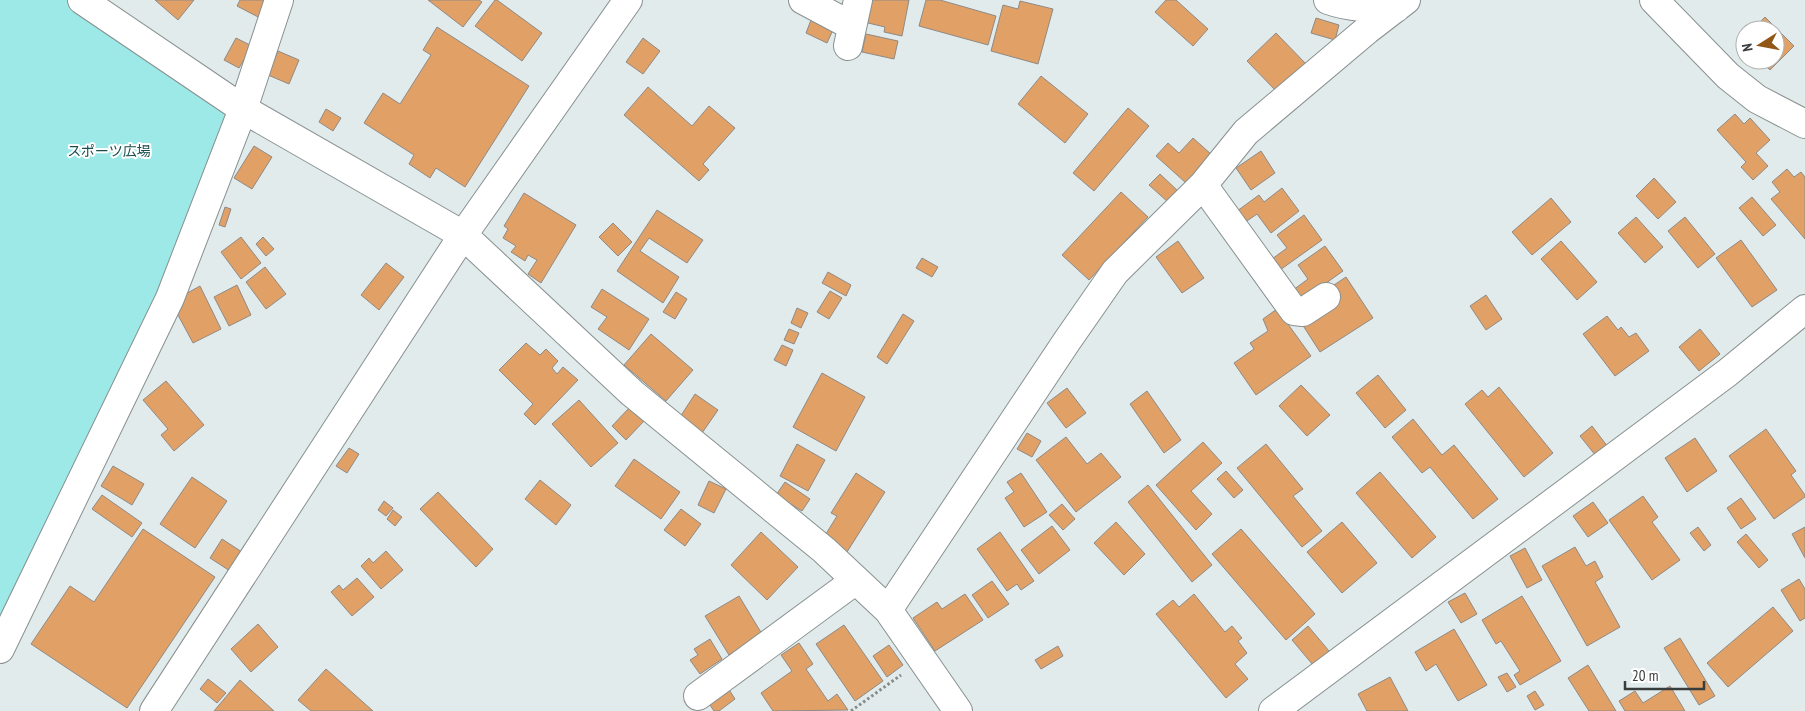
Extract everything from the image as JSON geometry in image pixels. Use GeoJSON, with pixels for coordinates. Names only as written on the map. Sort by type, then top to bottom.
{"type":"FeatureCollection","features":[{"type":"Feature","properties":{"kind":"street"},"geometry":{"type":"LineString","coordinates":[[82,0],[243,109],[463,235],[632,393],[824,550],[888,610],[958,711]]}},
{"type":"Feature","properties":{"kind":"street"},"geometry":{"type":"LineString","coordinates":[[0,649],[170,298],[243,109],[279,0]]}},
{"type":"Feature","properties":{"kind":"street"},"geometry":{"type":"LineString","coordinates":[[154,711],[463,235],[628,0]]}},
{"type":"Feature","properties":{"kind":"street"},"geometry":{"type":"LineString","coordinates":[[803,0],[850,36],[858,0]]}},
{"type":"Feature","properties":{"kind":"street"},"geometry":{"type":"LineString","coordinates":[[1328,0],[1338,4],[1370,8],[1401,4]]}},
{"type":"Feature","properties":{"kind":"street"},"geometry":{"type":"LineString","coordinates":[[1654,0],[1728,76],[1757,99],[1805,124]]}},
{"type":"Feature","properties":{"kind":"street"},"geometry":{"type":"LineString","coordinates":[[888,610],[1067,341],[1116,272],[1203,185],[1246,132],[1367,30],[1401,4]]}},
{"type":"Feature","properties":{"kind":"street"},"geometry":{"type":"LineString","coordinates":[[1203,185],[1294,311],[1303,312],[1326,297]]}},
{"type":"Feature","properties":{"kind":"street"},"geometry":{"type":"LineString","coordinates":[[1273,711],[1727,373],[1805,309]]}},
{"type":"Feature","properties":{"kind":"street"},"geometry":{"type":"LineString","coordinates":[[698,696],[856,580]]}},
{"type":"Feature","properties":{"kind":"path"},"geometry":{"type":"LineString","coordinates":[[851,711],[922,660]]}},
{"type":"Feature","properties":{"kind":"green space","name":"スポーツ広場"},"geometry":{"type":"Polygon","coordinates":[[[0,0],[82,0],[243,109],[0,649],[0,0]]]}},
{"type":"Feature","properties":{"kind":"building"},"geometry":{"type":"Polygon","coordinates":[[[155,0],[194,0],[178,20],[155,0]]]}},
{"type":"Feature","properties":{"kind":"building"},"geometry":{"type":"Polygon","coordinates":[[[240,0],[269,0],[260,18],[237,6],[240,0]]]}},
{"type":"Feature","properties":{"kind":"building"},"geometry":{"type":"Polygon","coordinates":[[[428,0],[479,0],[482,2],[463,27],[428,0]]]}},
{"type":"Feature","properties":{"kind":"building"},"geometry":{"type":"Polygon","coordinates":[[[495,0],[542,33],[522,61],[475,26],[495,0]]]}},
{"type":"Feature","properties":{"kind":"building"},"geometry":{"type":"Polygon","coordinates":[[[868,0],[909,0],[902,36],[884,32],[885,27],[864,22],[868,0]]]}},
{"type":"Feature","properties":{"kind":"building"},"geometry":{"type":"Polygon","coordinates":[[[926,0],[940,0],[996,16],[988,45],[919,26],[926,0]]]}},
{"type":"Feature","properties":{"kind":"building"},"geometry":{"type":"Polygon","coordinates":[[[1166,0],[1176,0],[1208,29],[1193,46],[1155,12],[1166,0]]]}},
{"type":"Feature","properties":{"kind":"building"},"geometry":{"type":"Polygon","coordinates":[[[1020,1],[1053,9],[1038,64],[991,51],[1003,5],[1018,9],[1020,1]]]}},
{"type":"Feature","properties":{"kind":"building"},"geometry":{"type":"Polygon","coordinates":[[[1316,18],[1339,25],[1335,40],[1311,33],[1316,18]]]}},
{"type":"Feature","properties":{"kind":"building"},"geometry":{"type":"Polygon","coordinates":[[[811,20],[833,30],[827,43],[806,33],[811,20]]]}},
{"type":"Feature","properties":{"kind":"building"},"geometry":{"type":"Polygon","coordinates":[[[437,27],[529,86],[465,187],[436,168],[430,178],[409,164],[414,155],[364,123],[383,93],[400,104],[431,55],[423,50],[437,27]]]}},
{"type":"Feature","properties":{"kind":"building"},"geometry":{"type":"Polygon","coordinates":[[[1276,33],[1308,66],[1279,94],[1247,61],[1276,33]]]}},
{"type":"Feature","properties":{"kind":"building"},"geometry":{"type":"Polygon","coordinates":[[[866,34],[898,41],[894,59],[862,52],[866,34]]]}},
{"type":"Feature","properties":{"kind":"building"},"geometry":{"type":"Polygon","coordinates":[[[1785,37],[1794,46],[1785,55],[1785,37]]]}},
{"type":"Feature","properties":{"kind":"building"},"geometry":{"type":"Polygon","coordinates":[[[236,38],[252,46],[239,68],[224,60],[236,38]]]}},
{"type":"Feature","properties":{"kind":"building"},"geometry":{"type":"Polygon","coordinates":[[[643,38],[660,51],[643,74],[626,62],[643,38]]]}},
{"type":"Feature","properties":{"kind":"building"},"geometry":{"type":"Polygon","coordinates":[[[278,51],[299,60],[289,84],[268,75],[278,51]]]}},
{"type":"Feature","properties":{"kind":"building"},"geometry":{"type":"Polygon","coordinates":[[[1041,76],[1088,114],[1065,143],[1018,104],[1041,76]]]}},
{"type":"Feature","properties":{"kind":"building"},"geometry":{"type":"Polygon","coordinates":[[[648,87],[692,126],[709,106],[735,128],[703,164],[709,170],[699,181],[624,115],[648,87]]]}},
{"type":"Feature","properties":{"kind":"building"},"geometry":{"type":"Polygon","coordinates":[[[1128,108],[1149,126],[1094,191],[1073,173],[1128,108]]]}},
{"type":"Feature","properties":{"kind":"building"},"geometry":{"type":"Polygon","coordinates":[[[326,109],[341,118],[333,131],[319,122],[326,109]]]}},
{"type":"Feature","properties":{"kind":"building"},"geometry":{"type":"Polygon","coordinates":[[[1735,114],[1744,124],[1750,118],[1770,140],[1756,153],[1768,166],[1753,180],[1741,167],[1746,162],[1717,130],[1735,114]]]}},
{"type":"Feature","properties":{"kind":"building"},"geometry":{"type":"Polygon","coordinates":[[[1193,138],[1212,155],[1186,183],[1156,156],[1168,143],[1179,153],[1193,138]]]}},
{"type":"Feature","properties":{"kind":"building"},"geometry":{"type":"Polygon","coordinates":[[[254,146],[272,157],[252,189],[234,178],[254,146]]]}},
{"type":"Feature","properties":{"kind":"building"},"geometry":{"type":"Polygon","coordinates":[[[1261,151],[1275,173],[1251,190],[1236,168],[1261,151]]]}},
{"type":"Feature","properties":{"kind":"building"},"geometry":{"type":"Polygon","coordinates":[[[1787,169],[1794,177],[1801,172],[1805,177],[1805,239],[1771,199],[1780,192],[1772,182],[1787,169]]]}},
{"type":"Feature","properties":{"kind":"building"},"geometry":{"type":"Polygon","coordinates":[[[1160,174],[1179,192],[1169,203],[1149,185],[1160,174]]]}},
{"type":"Feature","properties":{"kind":"building"},"geometry":{"type":"Polygon","coordinates":[[[1654,178],[1676,202],[1658,219],[1636,196],[1654,178]]]}},
{"type":"Feature","properties":{"kind":"building"},"geometry":{"type":"Polygon","coordinates":[[[1282,188],[1299,211],[1271,233],[1257,214],[1241,225],[1233,214],[1259,195],[1264,202],[1282,188]]]}},
{"type":"Feature","properties":{"kind":"building"},"geometry":{"type":"Polygon","coordinates":[[[1121,192],[1148,217],[1089,280],[1062,255],[1121,192]]]}},
{"type":"Feature","properties":{"kind":"building"},"geometry":{"type":"Polygon","coordinates":[[[524,193],[576,225],[541,283],[528,274],[537,260],[528,255],[525,261],[511,252],[516,246],[503,238],[508,229],[504,226],[524,193]]]}},
{"type":"Feature","properties":{"kind":"building"},"geometry":{"type":"Polygon","coordinates":[[[1752,197],[1776,225],[1763,236],[1739,208],[1752,197]]]}},
{"type":"Feature","properties":{"kind":"building"},"geometry":{"type":"Polygon","coordinates":[[[1551,198],[1571,222],[1532,255],[1512,232],[1551,198]]]}},
{"type":"Feature","properties":{"kind":"building"},"geometry":{"type":"Polygon","coordinates":[[[225,207],[231,209],[225,227],[219,225],[225,207]]]}},
{"type":"Feature","properties":{"kind":"building"},"geometry":{"type":"Polygon","coordinates":[[[657,210],[703,240],[687,263],[649,238],[640,251],[679,277],[663,303],[617,271],[657,210]]]}},
{"type":"Feature","properties":{"kind":"building"},"geometry":{"type":"Polygon","coordinates":[[[1304,215],[1322,240],[1280,270],[1272,259],[1287,248],[1277,235],[1304,215]]]}},
{"type":"Feature","properties":{"kind":"building"},"geometry":{"type":"Polygon","coordinates":[[[1636,217],[1663,247],[1645,263],[1618,233],[1636,217]]]}},
{"type":"Feature","properties":{"kind":"building"},"geometry":{"type":"Polygon","coordinates":[[[1685,217],[1715,254],[1698,268],[1668,231],[1685,217]]]}},
{"type":"Feature","properties":{"kind":"building"},"geometry":{"type":"Polygon","coordinates":[[[613,223],[632,242],[618,256],[599,237],[613,223]]]}},
{"type":"Feature","properties":{"kind":"building"},"geometry":{"type":"Polygon","coordinates":[[[241,237],[261,263],[241,279],[221,252],[241,237]]]}},
{"type":"Feature","properties":{"kind":"building"},"geometry":{"type":"Polygon","coordinates":[[[263,237],[274,249],[266,256],[256,244],[263,237]]]}},
{"type":"Feature","properties":{"kind":"building"},"geometry":{"type":"Polygon","coordinates":[[[1741,240],[1777,290],[1752,307],[1716,258],[1741,240]]]}},
{"type":"Feature","properties":{"kind":"building"},"geometry":{"type":"Polygon","coordinates":[[[1178,241],[1204,278],[1182,293],[1156,257],[1178,241]]]}},
{"type":"Feature","properties":{"kind":"building"},"geometry":{"type":"Polygon","coordinates":[[[1561,241],[1597,282],[1577,300],[1541,259],[1561,241]]]}},
{"type":"Feature","properties":{"kind":"building"},"geometry":{"type":"Polygon","coordinates":[[[1325,246],[1343,271],[1301,301],[1293,290],[1308,279],[1298,265],[1325,246]]]}},
{"type":"Feature","properties":{"kind":"building"},"geometry":{"type":"Polygon","coordinates":[[[922,258],[938,267],[932,277],[916,268],[922,258]]]}},
{"type":"Feature","properties":{"kind":"building"},"geometry":{"type":"Polygon","coordinates":[[[386,263],[404,277],[379,310],[361,295],[386,263]]]}},
{"type":"Feature","properties":{"kind":"building"},"geometry":{"type":"Polygon","coordinates":[[[265,267],[286,294],[266,309],[246,282],[265,267]]]}},
{"type":"Feature","properties":{"kind":"building"},"geometry":{"type":"Polygon","coordinates":[[[828,272],[851,285],[846,296],[822,283],[828,272]]]}},
{"type":"Feature","properties":{"kind":"building"},"geometry":{"type":"Polygon","coordinates":[[[1346,277],[1373,318],[1320,352],[1302,324],[1340,300],[1331,287],[1346,277]]]}},
{"type":"Feature","properties":{"kind":"building"},"geometry":{"type":"Polygon","coordinates":[[[237,285],[251,315],[229,326],[214,297],[237,285]]]}},
{"type":"Feature","properties":{"kind":"building"},"geometry":{"type":"Polygon","coordinates":[[[200,286],[221,329],[193,343],[171,302],[200,286]]]}},
{"type":"Feature","properties":{"kind":"building"},"geometry":{"type":"Polygon","coordinates":[[[602,289],[649,319],[629,350],[598,329],[607,317],[591,307],[602,289]]]}},
{"type":"Feature","properties":{"kind":"building"},"geometry":{"type":"Polygon","coordinates":[[[830,291],[842,298],[829,319],[817,312],[830,291]]]}},
{"type":"Feature","properties":{"kind":"building"},"geometry":{"type":"Polygon","coordinates":[[[676,292],[687,299],[675,319],[663,312],[676,292]]]}},
{"type":"Feature","properties":{"kind":"building"},"geometry":{"type":"Polygon","coordinates":[[[1486,295],[1502,319],[1486,330],[1470,306],[1486,295]]]}},
{"type":"Feature","properties":{"kind":"building"},"geometry":{"type":"Polygon","coordinates":[[[797,308],[808,313],[801,328],[791,323],[797,308]]]}},
{"type":"Feature","properties":{"kind":"building"},"geometry":{"type":"Polygon","coordinates":[[[1277,309],[1311,356],[1256,395],[1234,363],[1254,349],[1250,343],[1268,331],[1263,319],[1277,309]]]}},
{"type":"Feature","properties":{"kind":"building"},"geometry":{"type":"Polygon","coordinates":[[[903,314],[914,321],[887,364],[877,357],[903,314]]]}},
{"type":"Feature","properties":{"kind":"building"},"geometry":{"type":"Polygon","coordinates":[[[1607,316],[1618,330],[1621,327],[1629,337],[1636,333],[1649,351],[1615,376],[1583,334],[1607,316]]]}},
{"type":"Feature","properties":{"kind":"building"},"geometry":{"type":"Polygon","coordinates":[[[789,329],[799,333],[794,344],[784,340],[789,329]]]}},
{"type":"Feature","properties":{"kind":"building"},"geometry":{"type":"Polygon","coordinates":[[[1700,329],[1720,354],[1699,371],[1679,347],[1700,329]]]}},
{"type":"Feature","properties":{"kind":"building"},"geometry":{"type":"Polygon","coordinates":[[[651,334],[693,370],[666,401],[624,365],[651,334]]]}},
{"type":"Feature","properties":{"kind":"building"},"geometry":{"type":"Polygon","coordinates":[[[526,343],[540,355],[546,349],[558,361],[552,368],[557,374],[563,367],[578,380],[535,425],[524,414],[533,404],[499,370],[526,343]]]}},
{"type":"Feature","properties":{"kind":"building"},"geometry":{"type":"Polygon","coordinates":[[[782,345],[793,350],[786,366],[774,360],[782,345]]]}},
{"type":"Feature","properties":{"kind":"building"},"geometry":{"type":"Polygon","coordinates":[[[822,373],[865,397],[836,451],[793,427],[822,373]]]}},
{"type":"Feature","properties":{"kind":"building"},"geometry":{"type":"Polygon","coordinates":[[[1378,375],[1406,410],[1385,428],[1356,393],[1378,375]]]}},
{"type":"Feature","properties":{"kind":"building"},"geometry":{"type":"Polygon","coordinates":[[[166,381],[204,425],[174,451],[161,435],[168,429],[143,400],[166,381]]]}},
{"type":"Feature","properties":{"kind":"building"},"geometry":{"type":"Polygon","coordinates":[[[1301,385],[1330,415],[1307,436],[1279,406],[1301,385]]]}},
{"type":"Feature","properties":{"kind":"building"},"geometry":{"type":"Polygon","coordinates":[[[1499,387],[1553,453],[1524,477],[1465,404],[1482,390],[1488,397],[1499,387]]]}},
{"type":"Feature","properties":{"kind":"building"},"geometry":{"type":"Polygon","coordinates":[[[1067,388],[1086,413],[1066,428],[1047,403],[1067,388]]]}},
{"type":"Feature","properties":{"kind":"building"},"geometry":{"type":"Polygon","coordinates":[[[1147,391],[1181,440],[1164,453],[1130,404],[1147,391]]]}},
{"type":"Feature","properties":{"kind":"building"},"geometry":{"type":"Polygon","coordinates":[[[695,394],[718,410],[702,433],[680,417],[695,394]]]}},
{"type":"Feature","properties":{"kind":"building"},"geometry":{"type":"Polygon","coordinates":[[[579,400],[618,443],[591,467],[552,424],[579,400]]]}},
{"type":"Feature","properties":{"kind":"building"},"geometry":{"type":"Polygon","coordinates":[[[630,407],[645,420],[626,440],[612,426],[630,407]]]}},
{"type":"Feature","properties":{"kind":"building"},"geometry":{"type":"Polygon","coordinates":[[[1413,419],[1442,455],[1454,445],[1498,499],[1473,519],[1430,467],[1422,473],[1392,437],[1413,419]]]}},
{"type":"Feature","properties":{"kind":"building"},"geometry":{"type":"Polygon","coordinates":[[[1592,426],[1608,447],[1596,456],[1580,436],[1592,426]]]}},
{"type":"Feature","properties":{"kind":"building"},"geometry":{"type":"Polygon","coordinates":[[[1766,429],[1796,471],[1791,475],[1805,495],[1805,497],[1774,519],[1729,456],[1766,429]]]}},
{"type":"Feature","properties":{"kind":"building"},"geometry":{"type":"Polygon","coordinates":[[[1027,433],[1041,441],[1032,457],[1017,449],[1027,433]]]}},
{"type":"Feature","properties":{"kind":"building"},"geometry":{"type":"Polygon","coordinates":[[[1066,437],[1087,464],[1101,453],[1121,477],[1076,512],[1036,460],[1066,437]]]}},
{"type":"Feature","properties":{"kind":"building"},"geometry":{"type":"Polygon","coordinates":[[[1695,438],[1717,471],[1687,492],[1665,458],[1695,438]]]}},
{"type":"Feature","properties":{"kind":"building"},"geometry":{"type":"Polygon","coordinates":[[[1203,442],[1222,463],[1191,491],[1212,514],[1196,530],[1156,485],[1203,442]]]}},
{"type":"Feature","properties":{"kind":"building"},"geometry":{"type":"Polygon","coordinates":[[[797,444],[825,460],[808,491],[780,476],[797,444]]]}},
{"type":"Feature","properties":{"kind":"building"},"geometry":{"type":"Polygon","coordinates":[[[1266,444],[1303,489],[1293,496],[1322,531],[1302,547],[1237,468],[1266,444]]]}},
{"type":"Feature","properties":{"kind":"building"},"geometry":{"type":"Polygon","coordinates":[[[349,448],[359,454],[347,473],[336,466],[349,448]]]}},
{"type":"Feature","properties":{"kind":"building"},"geometry":{"type":"Polygon","coordinates":[[[634,459],[680,492],[661,519],[615,486],[634,459]]]}},
{"type":"Feature","properties":{"kind":"building"},"geometry":{"type":"Polygon","coordinates":[[[113,466],[144,484],[132,505],[101,486],[113,466]]]}},
{"type":"Feature","properties":{"kind":"building"},"geometry":{"type":"Polygon","coordinates":[[[1226,471],[1243,490],[1234,498],[1217,479],[1226,471]]]}},
{"type":"Feature","properties":{"kind":"building"},"geometry":{"type":"Polygon","coordinates":[[[1380,472],[1436,537],[1412,558],[1356,493],[1380,472]]]}},
{"type":"Feature","properties":{"kind":"building"},"geometry":{"type":"Polygon","coordinates":[[[856,473],[885,492],[847,552],[824,537],[837,516],[831,513],[856,473]]]}},
{"type":"Feature","properties":{"kind":"building"},"geometry":{"type":"Polygon","coordinates":[[[1021,473],[1047,512],[1024,527],[1005,498],[1014,492],[1007,482],[1021,473]]]}},
{"type":"Feature","properties":{"kind":"building"},"geometry":{"type":"Polygon","coordinates":[[[192,477],[227,501],[195,548],[160,524],[192,477]]]}},
{"type":"Feature","properties":{"kind":"building"},"geometry":{"type":"Polygon","coordinates":[[[540,480],[571,505],[556,525],[525,499],[540,480]]]}},
{"type":"Feature","properties":{"kind":"building"},"geometry":{"type":"Polygon","coordinates":[[[709,481],[726,489],[714,513],[698,505],[709,481]]]}},
{"type":"Feature","properties":{"kind":"building"},"geometry":{"type":"Polygon","coordinates":[[[785,482],[810,499],[802,511],[776,495],[785,482]]]}},
{"type":"Feature","properties":{"kind":"building"},"geometry":{"type":"Polygon","coordinates":[[[1148,485],[1212,565],[1192,582],[1128,502],[1148,485]]]}},
{"type":"Feature","properties":{"kind":"building"},"geometry":{"type":"Polygon","coordinates":[[[438,492],[493,549],[476,567],[420,509],[438,492]]]}},
{"type":"Feature","properties":{"kind":"building"},"geometry":{"type":"Polygon","coordinates":[[[102,495],[142,523],[132,537],[92,509],[102,495]]]}},
{"type":"Feature","properties":{"kind":"building"},"geometry":{"type":"Polygon","coordinates":[[[1643,496],[1658,517],[1652,522],[1680,560],[1652,580],[1609,520],[1643,496]]]}},
{"type":"Feature","properties":{"kind":"building"},"geometry":{"type":"Polygon","coordinates":[[[1741,498],[1756,519],[1741,529],[1727,508],[1741,498]]]}},
{"type":"Feature","properties":{"kind":"building"},"geometry":{"type":"Polygon","coordinates":[[[384,501],[393,508],[386,516],[378,510],[384,501]]]}},
{"type":"Feature","properties":{"kind":"building"},"geometry":{"type":"Polygon","coordinates":[[[1593,502],[1608,523],[1588,537],[1573,516],[1593,502]]]}},
{"type":"Feature","properties":{"kind":"building"},"geometry":{"type":"Polygon","coordinates":[[[1062,504],[1075,519],[1063,530],[1049,515],[1062,504]]]}},
{"type":"Feature","properties":{"kind":"building"},"geometry":{"type":"Polygon","coordinates":[[[681,509],[701,524],[685,546],[664,530],[681,509]]]}},
{"type":"Feature","properties":{"kind":"building"},"geometry":{"type":"Polygon","coordinates":[[[393,510],[402,517],[395,526],[387,519],[393,510]]]}},
{"type":"Feature","properties":{"kind":"building"},"geometry":{"type":"Polygon","coordinates":[[[1116,522],[1145,554],[1124,575],[1094,543],[1116,522]]]}},
{"type":"Feature","properties":{"kind":"building"},"geometry":{"type":"Polygon","coordinates":[[[1342,522],[1377,563],[1342,593],[1307,552],[1342,522]]]}},
{"type":"Feature","properties":{"kind":"building"},"geometry":{"type":"Polygon","coordinates":[[[1052,526],[1070,550],[1039,574],[1021,550],[1052,526]]]}},
{"type":"Feature","properties":{"kind":"building"},"geometry":{"type":"Polygon","coordinates":[[[1698,527],[1711,545],[1704,551],[1690,533],[1698,527]]]}},
{"type":"Feature","properties":{"kind":"building"},"geometry":{"type":"Polygon","coordinates":[[[1805,527],[1805,558],[1792,534],[1805,527]]]}},
{"type":"Feature","properties":{"kind":"building"},"geometry":{"type":"Polygon","coordinates":[[[143,529],[215,577],[127,708],[31,644],[70,586],[94,602],[143,529]]]}},
{"type":"Feature","properties":{"kind":"building"},"geometry":{"type":"Polygon","coordinates":[[[1241,529],[1315,614],[1286,640],[1212,554],[1241,529]]]}},
{"type":"Feature","properties":{"kind":"building"},"geometry":{"type":"Polygon","coordinates":[[[761,532],[798,567],[767,600],[731,565],[761,532]]]}},
{"type":"Feature","properties":{"kind":"building"},"geometry":{"type":"Polygon","coordinates":[[[1000,532],[1034,581],[1021,590],[1017,584],[1007,591],[977,549],[1000,532]]]}},
{"type":"Feature","properties":{"kind":"building"},"geometry":{"type":"Polygon","coordinates":[[[1746,534],[1768,560],[1759,568],[1737,542],[1746,534]]]}},
{"type":"Feature","properties":{"kind":"building"},"geometry":{"type":"Polygon","coordinates":[[[222,539],[242,552],[230,571],[210,558],[222,539]]]}},
{"type":"Feature","properties":{"kind":"building"},"geometry":{"type":"Polygon","coordinates":[[[1575,547],[1586,566],[1595,561],[1603,577],[1595,582],[1620,627],[1587,646],[1542,566],[1575,547]]]}},
{"type":"Feature","properties":{"kind":"building"},"geometry":{"type":"Polygon","coordinates":[[[1525,548],[1542,580],[1527,588],[1510,556],[1525,548]]]}},
{"type":"Feature","properties":{"kind":"building"},"geometry":{"type":"Polygon","coordinates":[[[386,551],[403,570],[381,589],[361,566],[369,558],[373,563],[386,551]]]}},
{"type":"Feature","properties":{"kind":"building"},"geometry":{"type":"Polygon","coordinates":[[[357,578],[374,597],[352,616],[331,592],[339,585],[343,590],[357,578]]]}},
{"type":"Feature","properties":{"kind":"building"},"geometry":{"type":"Polygon","coordinates":[[[1799,579],[1805,589],[1805,618],[1800,621],[1781,590],[1799,579]]]}},
{"type":"Feature","properties":{"kind":"building"},"geometry":{"type":"Polygon","coordinates":[[[992,581],[1009,604],[988,618],[972,595],[992,581]]]}},
{"type":"Feature","properties":{"kind":"building"},"geometry":{"type":"Polygon","coordinates":[[[1465,593],[1477,614],[1461,623],[1448,602],[1465,593]]]}},
{"type":"Feature","properties":{"kind":"building"},"geometry":{"type":"Polygon","coordinates":[[[965,594],[983,620],[935,651],[913,618],[937,602],[942,609],[965,594]]]}},
{"type":"Feature","properties":{"kind":"building"},"geometry":{"type":"Polygon","coordinates":[[[1194,594],[1225,632],[1232,626],[1242,638],[1238,641],[1247,653],[1235,664],[1248,679],[1226,698],[1156,614],[1173,600],[1179,607],[1194,594]]]}},
{"type":"Feature","properties":{"kind":"building"},"geometry":{"type":"Polygon","coordinates":[[[739,596],[762,634],[729,655],[705,616],[739,596]]]}},
{"type":"Feature","properties":{"kind":"building"},"geometry":{"type":"Polygon","coordinates":[[[1522,596],[1561,661],[1520,685],[1514,675],[1520,671],[1501,641],[1496,644],[1482,620],[1522,596]]]}},
{"type":"Feature","properties":{"kind":"building"},"geometry":{"type":"Polygon","coordinates":[[[1773,607],[1793,631],[1728,687],[1707,663],[1773,607]]]}},
{"type":"Feature","properties":{"kind":"building"},"geometry":{"type":"Polygon","coordinates":[[[258,624],[278,647],[251,672],[231,649],[258,624]]]}},
{"type":"Feature","properties":{"kind":"building"},"geometry":{"type":"Polygon","coordinates":[[[844,625],[883,681],[855,701],[816,644],[844,625]]]}},
{"type":"Feature","properties":{"kind":"building"},"geometry":{"type":"Polygon","coordinates":[[[1308,626],[1329,651],[1313,665],[1292,640],[1308,626]]]}},
{"type":"Feature","properties":{"kind":"building"},"geometry":{"type":"Polygon","coordinates":[[[1454,629],[1487,685],[1458,701],[1436,664],[1426,671],[1415,652],[1454,629]]]}},
{"type":"Feature","properties":{"kind":"building"},"geometry":{"type":"Polygon","coordinates":[[[1680,638],[1715,696],[1699,705],[1664,648],[1680,638]]]}},
{"type":"Feature","properties":{"kind":"building"},"geometry":{"type":"Polygon","coordinates":[[[710,639],[722,659],[700,674],[690,660],[698,655],[694,649],[710,639]]]}},
{"type":"Feature","properties":{"kind":"building"},"geometry":{"type":"Polygon","coordinates":[[[799,643],[813,664],[806,669],[828,701],[837,694],[848,710],[773,711],[761,693],[792,671],[781,655],[799,643]]]}},
{"type":"Feature","properties":{"kind":"building"},"geometry":{"type":"Polygon","coordinates":[[[889,645],[903,665],[887,677],[873,656],[889,645]]]}},
{"type":"Feature","properties":{"kind":"building"},"geometry":{"type":"Polygon","coordinates":[[[1058,646],[1063,656],[1041,669],[1035,660],[1058,646]]]}},
{"type":"Feature","properties":{"kind":"building"},"geometry":{"type":"Polygon","coordinates":[[[1588,665],[1616,711],[1589,711],[1568,678],[1588,665]]]}},
{"type":"Feature","properties":{"kind":"building"},"geometry":{"type":"Polygon","coordinates":[[[326,669],[373,711],[311,711],[298,700],[326,669]]]}},
{"type":"Feature","properties":{"kind":"building"},"geometry":{"type":"Polygon","coordinates":[[[1507,673],[1516,687],[1507,692],[1498,677],[1507,673]]]}},
{"type":"Feature","properties":{"kind":"building"},"geometry":{"type":"Polygon","coordinates":[[[1390,677],[1408,711],[1367,711],[1358,694],[1390,677]]]}},
{"type":"Feature","properties":{"kind":"building"},"geometry":{"type":"Polygon","coordinates":[[[208,679],[226,693],[217,703],[200,689],[208,679]]]}},
{"type":"Feature","properties":{"kind":"building"},"geometry":{"type":"Polygon","coordinates":[[[240,680],[274,711],[214,711],[240,680]]]}},
{"type":"Feature","properties":{"kind":"building"},"geometry":{"type":"Polygon","coordinates":[[[1670,686],[1685,711],[1625,711],[1619,701],[1635,691],[1643,703],[1670,686]]]}},
{"type":"Feature","properties":{"kind":"building"},"geometry":{"type":"Polygon","coordinates":[[[728,688],[735,699],[719,711],[714,711],[708,702],[728,688]]]}},
{"type":"Feature","properties":{"kind":"building"},"geometry":{"type":"Polygon","coordinates":[[[1535,691],[1544,705],[1535,710],[1527,696],[1535,691]]]}}]}
